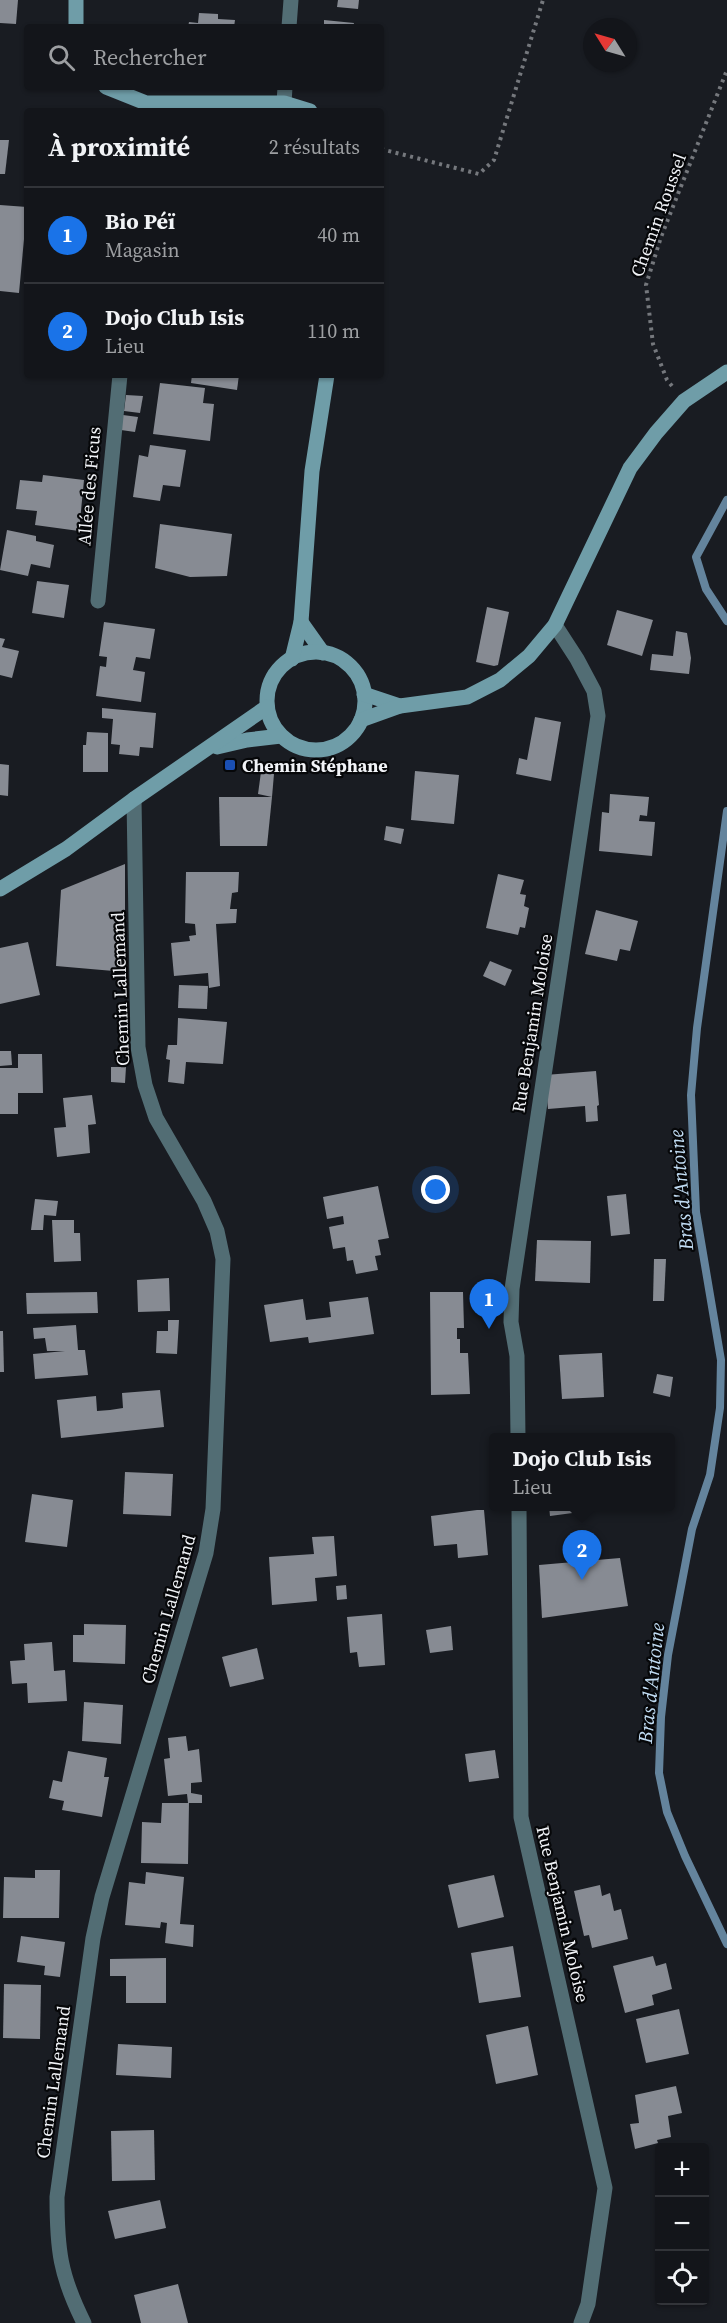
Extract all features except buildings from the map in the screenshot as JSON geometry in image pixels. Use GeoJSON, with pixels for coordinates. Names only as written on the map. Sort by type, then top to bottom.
{"type":"FeatureCollection","features":[{"type":"Feature","properties":{"kind":"main road"},"geometry":{"type":"LineString","coordinates":[[76,0],[76,24]]}},
{"type":"Feature","properties":{"kind":"main road"},"geometry":{"type":"LineString","coordinates":[[112,90],[145,107],[284,103],[300,108]]}},
{"type":"Feature","properties":{"kind":"main road"},"geometry":{"type":"LineString","coordinates":[[361,720],[400,706],[467,697],[500,680],[529,656],[555,625],[630,468],[684,401],[727,372]]}},
{"type":"Feature","properties":{"kind":"main road"},"geometry":{"type":"LineString","coordinates":[[292,659],[301,621],[312,471],[327,378]]}},
{"type":"Feature","properties":{"kind":"main road"},"geometry":{"type":"LineString","coordinates":[[301,621],[323,653]]}},
{"type":"Feature","properties":{"kind":"main road"},"geometry":{"type":"LineString","coordinates":[[323,653],[340,660],[355,671],[364,694],[365,707],[361,720],[352,734],[340,744],[325,750],[309,750],[294,745],[281,736],[272,723],[267,707],[268,693],[272,680],[292,659],[302,655],[323,653]]}},
{"type":"Feature","properties":{"kind":"main road"},"geometry":{"type":"LineString","coordinates":[[364,694],[400,706]]}},
{"type":"Feature","properties":{"kind":"main road"},"geometry":{"type":"LineString","coordinates":[[0,889],[66,849],[267,707]]}},
{"type":"Feature","properties":{"kind":"main road"},"geometry":{"type":"LineString","coordinates":[[209,749],[247,740],[281,736]]}},
{"type":"Feature","properties":{"kind":"street"},"geometry":{"type":"LineString","coordinates":[[289,24],[291,0]]}},
{"type":"Feature","properties":{"kind":"street"},"geometry":{"type":"LineString","coordinates":[[284,103],[285,90]]}},
{"type":"Feature","properties":{"kind":"street","name":"Allée des Ficus"},"geometry":{"type":"LineString","coordinates":[[98,601],[120,378]]}},
{"type":"Feature","properties":{"kind":"street","name":"Rue Benjamin Moloise"},"geometry":{"type":"LineString","coordinates":[[518,1433],[517,1356],[511,1322],[512,1289],[598,717],[594,691],[555,625]]}},
{"type":"Feature","properties":{"kind":"street","name":"Chemin Lallemand"},"geometry":{"type":"LineString","coordinates":[[84,2323],[62,2270],[57,2237],[57,2197],[93,1938],[102,1897],[206,1553],[213,1509],[223,1259],[217,1231],[204,1201],[156,1118],[145,1085],[138,1047],[134,799]]}},
{"type":"Feature","properties":{"kind":"street","name":"Rue Benjamin Moloise"},"geometry":{"type":"LineString","coordinates":[[519,1511],[521,1817],[605,2188],[588,2304],[581,2323]]}},
{"type":"Feature","properties":{"kind":"path"},"geometry":{"type":"LineString","coordinates":[[384,150],[479,174],[494,160],[543,0]]}},
{"type":"Feature","properties":{"kind":"path","name":"Chemin Roussel"},"geometry":{"type":"LineString","coordinates":[[684,401],[667,380],[653,344],[646,285],[661,237],[727,70]]}},
{"type":"Feature","properties":{"kind":"waterway","name":"Bras d'Antoine"},"geometry":{"type":"LineString","coordinates":[[727,500],[696,557],[706,589],[727,621]]}},
{"type":"Feature","properties":{"kind":"waterway","name":"Bras d'Antoine"},"geometry":{"type":"LineString","coordinates":[[727,811],[697,1028],[691,1095],[696,1212],[721,1360],[720,1408],[710,1475],[692,1529],[668,1655],[661,1717],[659,1773],[667,1812],[685,1856],[727,1944]]}},
{"type":"Feature","properties":{"kind":"place","name":"Chemin Stéphane"},"geometry":{"type":"Point","coordinates":[230,765]}},
{"type":"Feature","properties":{"kind":"place","name":"Bio Péï"},"geometry":{"type":"Point","coordinates":[489,1329]}},
{"type":"Feature","properties":{"kind":"place","name":"Dojo Club Isis"},"geometry":{"type":"Point","coordinates":[582,1580]}}]}
